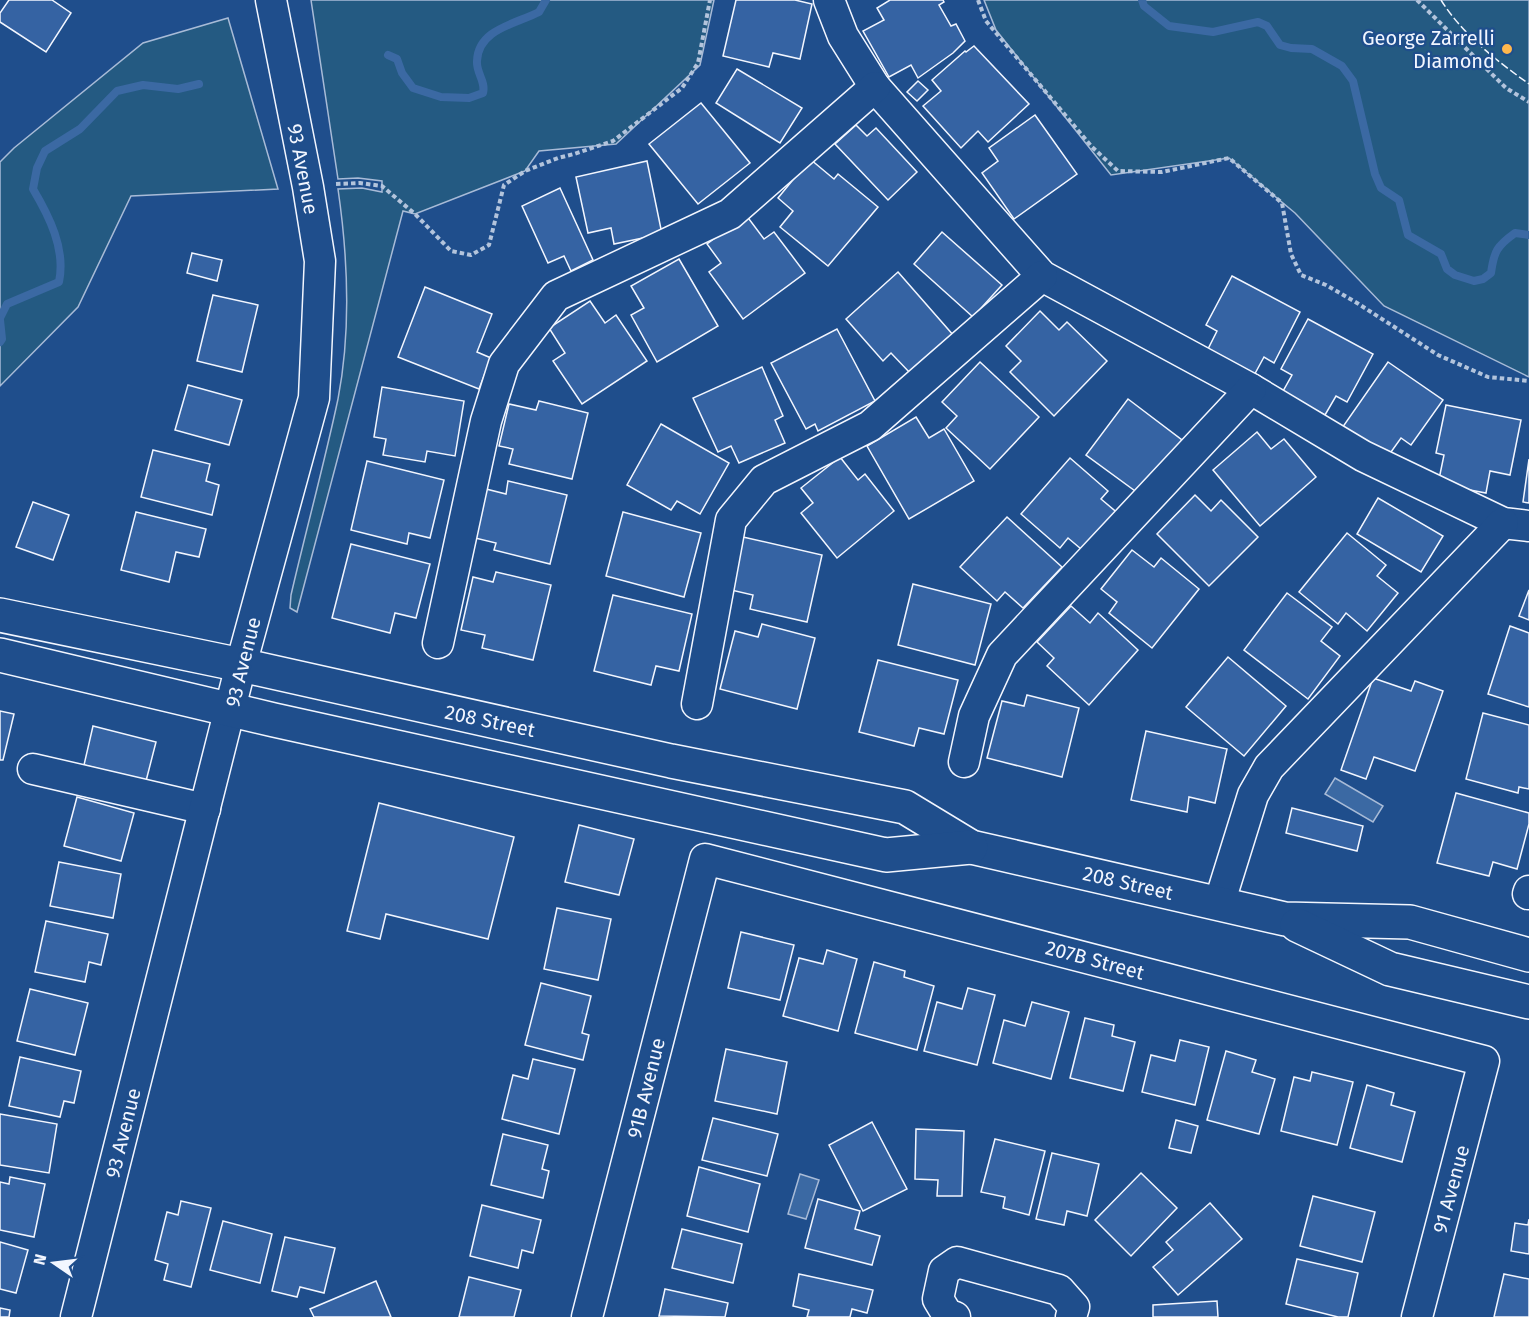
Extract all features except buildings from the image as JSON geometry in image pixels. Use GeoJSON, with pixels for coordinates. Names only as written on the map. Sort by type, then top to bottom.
{"type":"FeatureCollection","features":[{"type":"Feature","properties":{"kind":"main road","name":"208 Street"},"geometry":{"type":"LineString","coordinates":[[0,615],[241,665],[660,759],[905,807],[971,847],[1285,919],[1410,922],[1529,955]]}},
{"type":"Feature","properties":{"kind":"main road","name":"208 Street"},"geometry":{"type":"LineString","coordinates":[[0,655],[230,710],[886,855],[971,847]]}},
{"type":"Feature","properties":{"kind":"main road","name":"208 Street"},"geometry":{"type":"LineString","coordinates":[[1285,919],[1390,969],[1529,1002]]}},
{"type":"Feature","properties":{"kind":"street","name":"93 Avenue"},"geometry":{"type":"LineString","coordinates":[[76,1317],[241,665],[314,398],[320,261],[308,187],[270,0]]}},
{"type":"Feature","properties":{"kind":"street"},"geometry":{"type":"LineString","coordinates":[[829,0],[843,36],[875,87],[1042,276],[1251,389],[1363,456],[1516,524],[1269,767],[1253,795],[1219,904]]}},
{"type":"Feature","properties":{"kind":"street"},"geometry":{"type":"LineString","coordinates":[[438,643],[486,421],[504,364],[556,296],[730,214],[875,87]]}},
{"type":"Feature","properties":{"kind":"street"},"geometry":{"type":"LineString","coordinates":[[697,704],[731,520],[764,480],[870,426],[1042,276]]}},
{"type":"Feature","properties":{"kind":"street"},"geometry":{"type":"LineString","coordinates":[[964,762],[974,716],[1002,655],[1251,389]]}},
{"type":"Feature","properties":{"kind":"street"},"geometry":{"type":"LineString","coordinates":[[33,769],[205,809]]}},
{"type":"Feature","properties":{"kind":"street","name":"207B Street"},"geometry":{"type":"LineString","coordinates":[[705,859],[1484,1061]]}},
{"type":"Feature","properties":{"kind":"street","name":"91B Avenue"},"geometry":{"type":"LineString","coordinates":[[587,1317],[705,859]]}},
{"type":"Feature","properties":{"kind":"street","name":"91 Avenue"},"geometry":{"type":"LineString","coordinates":[[1417,1317],[1484,1061]]}},
{"type":"Feature","properties":{"kind":"street"},"geometry":{"type":"LineString","coordinates":[[955,1317],[947,1314],[938,1299],[944,1272],[957,1262],[1059,1290],[1074,1307],[1071,1317]]}},
{"type":"Feature","properties":{"kind":"path"},"geometry":{"type":"LineString","coordinates":[[308,187],[360,183],[382,186],[416,214],[451,251],[471,255],[489,245],[504,185],[525,171],[613,141],[682,88],[698,63],[710,0]]}},
{"type":"Feature","properties":{"kind":"path"},"geometry":{"type":"LineString","coordinates":[[978,0],[986,21],[1092,147],[1118,171],[1162,172],[1229,158],[1282,203],[1291,254],[1301,275],[1326,285],[1357,303],[1438,355],[1488,378],[1529,381]]}},
{"type":"Feature","properties":{"kind":"path"},"geometry":{"type":"LineString","coordinates":[[1417,0],[1506,88],[1529,102]]}},
{"type":"Feature","properties":{"kind":"shaded area"},"geometry":{"type":"Polygon","coordinates":[[[311,0],[714,0],[700,65],[616,144],[539,151],[525,171],[415,214],[403,211],[297,612],[290,608],[291,595],[338,399],[345,348],[346,268],[338,189],[362,188],[382,192],[382,181],[358,178],[338,179],[311,0]]]}},
{"type":"Feature","properties":{"kind":"shaded area"},"geometry":{"type":"Polygon","coordinates":[[[984,0],[1529,0],[1529,377],[1384,306],[1295,213],[1229,158],[1111,175],[996,30],[984,0]]]}},
{"type":"Feature","properties":{"kind":"shaded area"},"geometry":{"type":"Polygon","coordinates":[[[228,18],[278,189],[131,196],[78,307],[0,386],[0,162],[14,148],[143,43],[228,18]]]}},
{"type":"Feature","properties":{"kind":"shaded area"},"geometry":{"type":"Polygon","coordinates":[[[1335,778],[1383,806],[1373,822],[1325,794],[1335,778]]]}},
{"type":"Feature","properties":{"kind":"shaded area"},"geometry":{"type":"Polygon","coordinates":[[[800,1174],[819,1180],[806,1219],[788,1214],[800,1174]]]}},
{"type":"Feature","properties":{"kind":"waterway"},"geometry":{"type":"LineString","coordinates":[[388,55],[397,59],[402,73],[413,88],[441,97],[469,98],[483,93],[477,61],[479,50],[484,42],[500,29],[539,12],[546,0]]}},
{"type":"Feature","properties":{"kind":"waterway"},"geometry":{"type":"LineString","coordinates":[[1142,0],[1144,6],[1169,26],[1213,32],[1258,22],[1267,26],[1280,45],[1312,49],[1342,66],[1353,81],[1375,174],[1381,188],[1399,200],[1408,235],[1441,254],[1447,269],[1455,275],[1474,281],[1483,279],[1491,273],[1495,254],[1504,242],[1515,233],[1529,235]]}},
{"type":"Feature","properties":{"kind":"waterway"},"geometry":{"type":"LineString","coordinates":[[0,318],[7,304],[59,282],[60,257],[55,233],[33,189],[37,168],[45,151],[80,129],[117,91],[143,85],[178,89],[199,84]]}},
{"type":"Feature","properties":{"kind":"waterway"},"geometry":{"type":"LineString","coordinates":[[0,320],[2,339],[0,342]]}},
{"type":"Feature","properties":{"kind":"fence"},"geometry":{"type":"LineString","coordinates":[[1441,0],[1470,35],[1529,84]]}},
{"type":"Feature","properties":{"kind":"place","name":"George Zarrelli Diamond"},"geometry":{"type":"Point","coordinates":[1507,49]}}]}
